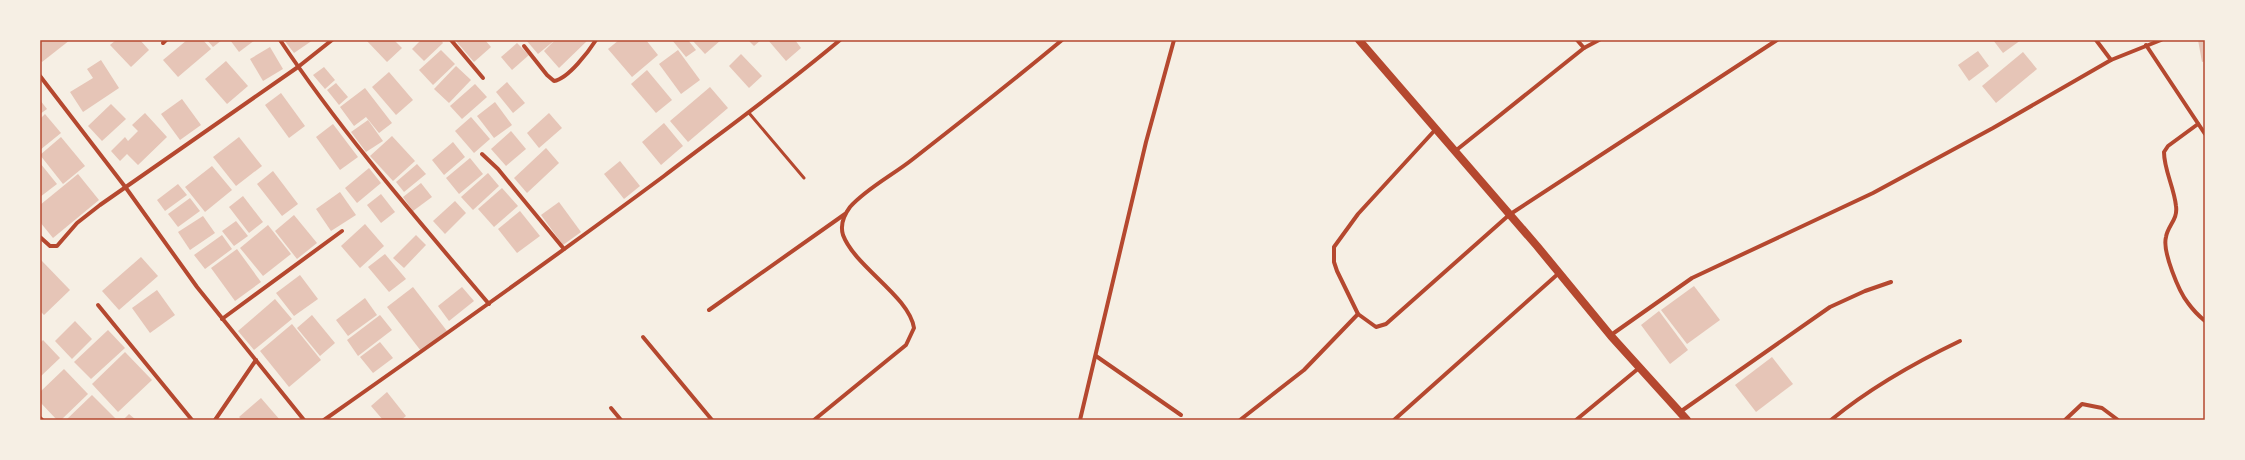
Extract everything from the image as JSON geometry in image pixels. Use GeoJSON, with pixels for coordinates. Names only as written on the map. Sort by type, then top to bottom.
{"type":"FeatureCollection","features":[{"type":"Feature","properties":{"kind":"main road"},"geometry":{"type":"LineString","coordinates":[[1359,40],[1559,273],[1611,336],[1687,420]]}},
{"type":"Feature","properties":{"kind":"street"},"geometry":{"type":"LineString","coordinates":[[280,40],[298,67],[404,204],[489,304]]}},
{"type":"Feature","properties":{"kind":"street"},"geometry":{"type":"LineString","coordinates":[[40,236],[50,246],[57,246],[78,223],[298,67],[332,40]]}},
{"type":"Feature","properties":{"kind":"street"},"geometry":{"type":"LineString","coordinates":[[451,40],[484,78]]}},
{"type":"Feature","properties":{"kind":"street"},"geometry":{"type":"LineString","coordinates":[[524,46],[547,75],[554,81],[558,80],[580,61],[596,40]]}},
{"type":"Feature","properties":{"kind":"street"},"geometry":{"type":"LineString","coordinates":[[324,420],[489,304],[564,249],[800,74],[840,40]]}},
{"type":"Feature","properties":{"kind":"street"},"geometry":{"type":"LineString","coordinates":[[709,310],[845,214],[863,195],[922,153],[1062,40]]}},
{"type":"Feature","properties":{"kind":"street"},"geometry":{"type":"LineString","coordinates":[[1080,420],[1146,142],[1174,40]]}},
{"type":"Feature","properties":{"kind":"street"},"geometry":{"type":"LineString","coordinates":[[1577,40],[1584,48]]}},
{"type":"Feature","properties":{"kind":"street"},"geometry":{"type":"LineString","coordinates":[[1454,152],[1584,48],[1599,40]]}},
{"type":"Feature","properties":{"kind":"street"},"geometry":{"type":"LineString","coordinates":[[1435,130],[1358,214],[1334,247],[1334,262],[1358,314],[1376,327],[1386,324],[1509,215],[1777,40]]}},
{"type":"Feature","properties":{"kind":"street"},"geometry":{"type":"LineString","coordinates":[[2096,40],[2111,60]]}},
{"type":"Feature","properties":{"kind":"street"},"geometry":{"type":"LineString","coordinates":[[1611,336],[1692,278],[1759,248],[1873,193],[1993,128],[2111,60],[2161,40]]}},
{"type":"Feature","properties":{"kind":"street"},"geometry":{"type":"LineString","coordinates":[[2146,45],[2205,134]]}},
{"type":"Feature","properties":{"kind":"street"},"geometry":{"type":"LineString","coordinates":[[40,76],[126,188],[222,319],[304,420]]}},
{"type":"Feature","properties":{"kind":"street"},"geometry":{"type":"LineString","coordinates":[[2198,124],[2168,146],[2164,152],[2164,158],[2176,208],[2175,220],[2166,236],[2165,241],[2167,252],[2181,291],[2187,303],[2205,321]]}},
{"type":"Feature","properties":{"kind":"street"},"geometry":{"type":"LineString","coordinates":[[482,154],[498,169],[564,249]]}},
{"type":"Feature","properties":{"kind":"street"},"geometry":{"type":"LineString","coordinates":[[814,420],[906,345],[914,328],[907,313],[861,261],[847,242],[842,227],[845,214]]}},
{"type":"Feature","properties":{"kind":"street"},"geometry":{"type":"LineString","coordinates":[[222,319],[342,231]]}},
{"type":"Feature","properties":{"kind":"street"},"geometry":{"type":"LineString","coordinates":[[1394,420],[1559,273]]}},
{"type":"Feature","properties":{"kind":"street"},"geometry":{"type":"LineString","coordinates":[[1680,412],[1830,307],[1865,291],[1891,282]]}},
{"type":"Feature","properties":{"kind":"street"},"geometry":{"type":"LineString","coordinates":[[98,305],[192,420]]}},
{"type":"Feature","properties":{"kind":"street"},"geometry":{"type":"LineString","coordinates":[[1240,420],[1304,370],[1358,314]]}},
{"type":"Feature","properties":{"kind":"street"},"geometry":{"type":"LineString","coordinates":[[643,337],[712,420]]}},
{"type":"Feature","properties":{"kind":"street"},"geometry":{"type":"LineString","coordinates":[[1831,420],[1854,400],[1893,376],[1960,341]]}},
{"type":"Feature","properties":{"kind":"street"},"geometry":{"type":"LineString","coordinates":[[1096,356],[1181,415]]}},
{"type":"Feature","properties":{"kind":"street"},"geometry":{"type":"LineString","coordinates":[[216,420],[256,360]]}},
{"type":"Feature","properties":{"kind":"street"},"geometry":{"type":"LineString","coordinates":[[1576,420],[1640,367]]}},
{"type":"Feature","properties":{"kind":"street"},"geometry":{"type":"LineString","coordinates":[[2065,420],[2082,404],[2102,408],[2118,420]]}},
{"type":"Feature","properties":{"kind":"street"},"geometry":{"type":"LineString","coordinates":[[611,408],[621,420]]}},
{"type":"Feature","properties":{"kind":"lane"},"geometry":{"type":"LineString","coordinates":[[749,112],[804,178]]}},
{"type":"Feature","properties":{"kind":"building"},"geometry":{"type":"Polygon","coordinates":[[[40,40],[70,40],[42,62],[40,60],[40,40]]]}},
{"type":"Feature","properties":{"kind":"building"},"geometry":{"type":"Polygon","coordinates":[[[116,40],[140,40],[149,50],[131,67],[110,45],[116,40]]]}},
{"type":"Feature","properties":{"kind":"building"},"geometry":{"type":"Polygon","coordinates":[[[187,40],[203,40],[211,49],[178,77],[163,60],[187,40]]]}},
{"type":"Feature","properties":{"kind":"building"},"geometry":{"type":"Polygon","coordinates":[[[207,40],[222,40],[213,47],[207,40]]]}},
{"type":"Feature","properties":{"kind":"building"},"geometry":{"type":"Polygon","coordinates":[[[230,40],[255,40],[239,52],[230,40]]]}},
{"type":"Feature","properties":{"kind":"building"},"geometry":{"type":"Polygon","coordinates":[[[284,40],[313,40],[294,53],[284,40]]]}},
{"type":"Feature","properties":{"kind":"building"},"geometry":{"type":"Polygon","coordinates":[[[366,40],[394,40],[402,48],[387,62],[366,40]]]}},
{"type":"Feature","properties":{"kind":"building"},"geometry":{"type":"Polygon","coordinates":[[[421,40],[441,40],[443,43],[424,61],[412,49],[421,40]]]}},
{"type":"Feature","properties":{"kind":"building"},"geometry":{"type":"Polygon","coordinates":[[[455,40],[485,40],[491,47],[474,62],[455,40]]]}},
{"type":"Feature","properties":{"kind":"building"},"geometry":{"type":"Polygon","coordinates":[[[526,40],[555,40],[538,54],[526,40]]]}},
{"type":"Feature","properties":{"kind":"building"},"geometry":{"type":"Polygon","coordinates":[[[555,40],[588,40],[559,68],[544,51],[555,40]]]}},
{"type":"Feature","properties":{"kind":"building"},"geometry":{"type":"Polygon","coordinates":[[[619,40],[646,40],[658,55],[632,77],[608,49],[619,40]]]}},
{"type":"Feature","properties":{"kind":"building"},"geometry":{"type":"Polygon","coordinates":[[[672,40],[688,40],[696,50],[686,57],[672,40]]]}},
{"type":"Feature","properties":{"kind":"building"},"geometry":{"type":"Polygon","coordinates":[[[692,40],[721,40],[705,54],[692,40]]]}},
{"type":"Feature","properties":{"kind":"building"},"geometry":{"type":"Polygon","coordinates":[[[748,40],[761,40],[754,46],[748,40]]]}},
{"type":"Feature","properties":{"kind":"building"},"geometry":{"type":"Polygon","coordinates":[[[768,40],[795,40],[801,48],[786,61],[768,40]]]}},
{"type":"Feature","properties":{"kind":"building"},"geometry":{"type":"Polygon","coordinates":[[[1993,40],[2021,40],[2003,53],[1993,40]]]}},
{"type":"Feature","properties":{"kind":"building"},"geometry":{"type":"Polygon","coordinates":[[[2198,40],[2205,40],[2205,61],[2202,62],[2198,40]]]}},
{"type":"Feature","properties":{"kind":"building"},"geometry":{"type":"Polygon","coordinates":[[[517,43],[529,55],[512,70],[501,57],[517,43]]]}},
{"type":"Feature","properties":{"kind":"building"},"geometry":{"type":"Polygon","coordinates":[[[270,47],[283,69],[263,81],[250,59],[270,47]]]}},
{"type":"Feature","properties":{"kind":"building"},"geometry":{"type":"Polygon","coordinates":[[[441,50],[455,64],[433,85],[419,70],[441,50]]]}},
{"type":"Feature","properties":{"kind":"building"},"geometry":{"type":"Polygon","coordinates":[[[678,50],[700,80],[681,94],[659,64],[678,50]]]}},
{"type":"Feature","properties":{"kind":"building"},"geometry":{"type":"Polygon","coordinates":[[[1978,51],[1989,66],[1969,81],[1958,65],[1978,51]]]}},
{"type":"Feature","properties":{"kind":"building"},"geometry":{"type":"Polygon","coordinates":[[[2023,52],[2037,69],[1996,103],[1982,86],[2023,52]]]}},
{"type":"Feature","properties":{"kind":"building"},"geometry":{"type":"Polygon","coordinates":[[[741,54],[762,76],[749,88],[729,66],[741,54]]]}},
{"type":"Feature","properties":{"kind":"building"},"geometry":{"type":"Polygon","coordinates":[[[101,60],[119,88],[83,112],[70,92],[93,78],[87,69],[101,60]]]}},
{"type":"Feature","properties":{"kind":"building"},"geometry":{"type":"Polygon","coordinates":[[[226,61],[248,86],[227,104],[205,79],[226,61]]]}},
{"type":"Feature","properties":{"kind":"building"},"geometry":{"type":"Polygon","coordinates":[[[456,66],[471,80],[449,103],[434,89],[456,66]]]}},
{"type":"Feature","properties":{"kind":"building"},"geometry":{"type":"Polygon","coordinates":[[[324,67],[335,80],[325,89],[313,75],[324,67]]]}},
{"type":"Feature","properties":{"kind":"building"},"geometry":{"type":"Polygon","coordinates":[[[647,70],[672,100],[656,113],[631,84],[647,70]]]}},
{"type":"Feature","properties":{"kind":"building"},"geometry":{"type":"Polygon","coordinates":[[[389,72],[413,100],[396,115],[372,87],[389,72]]]}},
{"type":"Feature","properties":{"kind":"building"},"geometry":{"type":"Polygon","coordinates":[[[507,82],[525,103],[513,113],[496,92],[507,82]]]}},
{"type":"Feature","properties":{"kind":"building"},"geometry":{"type":"Polygon","coordinates":[[[336,83],[348,97],[339,105],[327,90],[336,83]]]}},
{"type":"Feature","properties":{"kind":"building"},"geometry":{"type":"Polygon","coordinates":[[[475,84],[487,97],[462,119],[450,106],[475,84]]]}},
{"type":"Feature","properties":{"kind":"building"},"geometry":{"type":"Polygon","coordinates":[[[710,87],[728,108],[688,142],[670,121],[710,87]]]}},
{"type":"Feature","properties":{"kind":"building"},"geometry":{"type":"Polygon","coordinates":[[[365,88],[392,123],[379,133],[366,117],[354,126],[340,107],[365,88]]]}},
{"type":"Feature","properties":{"kind":"building"},"geometry":{"type":"Polygon","coordinates":[[[281,93],[305,126],[289,138],[265,105],[281,93]]]}},
{"type":"Feature","properties":{"kind":"building"},"geometry":{"type":"Polygon","coordinates":[[[182,99],[201,125],[180,140],[161,114],[182,99]]]}},
{"type":"Feature","properties":{"kind":"building"},"geometry":{"type":"Polygon","coordinates":[[[40,100],[47,109],[40,114],[40,100]]]}},
{"type":"Feature","properties":{"kind":"building"},"geometry":{"type":"Polygon","coordinates":[[[495,102],[512,125],[494,138],[477,116],[495,102]]]}},
{"type":"Feature","properties":{"kind":"building"},"geometry":{"type":"Polygon","coordinates":[[[111,104],[126,119],[102,141],[88,126],[111,104]]]}},
{"type":"Feature","properties":{"kind":"building"},"geometry":{"type":"Polygon","coordinates":[[[145,113],[167,137],[138,165],[127,154],[120,161],[111,151],[125,137],[128,141],[138,131],[132,125],[145,113]]]}},
{"type":"Feature","properties":{"kind":"building"},"geometry":{"type":"Polygon","coordinates":[[[549,113],[562,128],[539,148],[527,133],[549,113]]]}},
{"type":"Feature","properties":{"kind":"building"},"geometry":{"type":"Polygon","coordinates":[[[45,114],[61,133],[40,150],[40,119],[45,114]]]}},
{"type":"Feature","properties":{"kind":"building"},"geometry":{"type":"Polygon","coordinates":[[[471,117],[490,139],[474,153],[455,131],[471,117]]]}},
{"type":"Feature","properties":{"kind":"building"},"geometry":{"type":"Polygon","coordinates":[[[368,120],[383,141],[366,152],[351,132],[368,120]]]}},
{"type":"Feature","properties":{"kind":"building"},"geometry":{"type":"Polygon","coordinates":[[[664,123],[683,146],[661,165],[642,142],[664,123]]]}},
{"type":"Feature","properties":{"kind":"building"},"geometry":{"type":"Polygon","coordinates":[[[333,124],[358,157],[340,170],[316,137],[333,124]]]}},
{"type":"Feature","properties":{"kind":"building"},"geometry":{"type":"Polygon","coordinates":[[[511,131],[526,149],[506,166],[491,149],[511,131]]]}},
{"type":"Feature","properties":{"kind":"building"},"geometry":{"type":"Polygon","coordinates":[[[392,136],[415,161],[393,181],[370,156],[392,136]]]}},
{"type":"Feature","properties":{"kind":"building"},"geometry":{"type":"Polygon","coordinates":[[[61,137],[85,166],[63,184],[40,155],[61,137]]]}},
{"type":"Feature","properties":{"kind":"building"},"geometry":{"type":"Polygon","coordinates":[[[239,137],[262,166],[236,186],[213,157],[239,137]]]}},
{"type":"Feature","properties":{"kind":"building"},"geometry":{"type":"Polygon","coordinates":[[[453,142],[465,157],[444,175],[432,160],[453,142]]]}},
{"type":"Feature","properties":{"kind":"building"},"geometry":{"type":"Polygon","coordinates":[[[546,148],[559,163],[527,193],[514,178],[546,148]]]}},
{"type":"Feature","properties":{"kind":"building"},"geometry":{"type":"Polygon","coordinates":[[[470,158],[483,174],[459,194],[446,178],[470,158]]]}},
{"type":"Feature","properties":{"kind":"building"},"geometry":{"type":"Polygon","coordinates":[[[620,161],[640,186],[624,199],[604,174],[620,161]]]}},
{"type":"Feature","properties":{"kind":"building"},"geometry":{"type":"Polygon","coordinates":[[[40,163],[57,184],[40,197],[40,163]]]}},
{"type":"Feature","properties":{"kind":"building"},"geometry":{"type":"Polygon","coordinates":[[[417,164],[426,174],[404,192],[396,182],[417,164]]]}},
{"type":"Feature","properties":{"kind":"building"},"geometry":{"type":"Polygon","coordinates":[[[212,166],[232,190],[205,212],[185,187],[212,166]]]}},
{"type":"Feature","properties":{"kind":"building"},"geometry":{"type":"Polygon","coordinates":[[[369,168],[381,183],[357,203],[345,188],[369,168]]]}},
{"type":"Feature","properties":{"kind":"building"},"geometry":{"type":"Polygon","coordinates":[[[273,171],[298,204],[282,216],[257,184],[273,171]]]}},
{"type":"Feature","properties":{"kind":"building"},"geometry":{"type":"Polygon","coordinates":[[[488,173],[499,186],[473,210],[461,197],[488,173]]]}},
{"type":"Feature","properties":{"kind":"building"},"geometry":{"type":"Polygon","coordinates":[[[78,174],[99,200],[53,238],[40,222],[40,205],[78,174]]]}},
{"type":"Feature","properties":{"kind":"building"},"geometry":{"type":"Polygon","coordinates":[[[421,183],[432,197],[413,211],[403,197],[421,183]]]}},
{"type":"Feature","properties":{"kind":"building"},"geometry":{"type":"Polygon","coordinates":[[[178,184],[187,195],[165,211],[157,200],[178,184]]]}},
{"type":"Feature","properties":{"kind":"building"},"geometry":{"type":"Polygon","coordinates":[[[502,188],[518,206],[494,227],[478,209],[502,188]]]}},
{"type":"Feature","properties":{"kind":"building"},"geometry":{"type":"Polygon","coordinates":[[[340,192],[356,215],[331,231],[316,209],[340,192]]]}},
{"type":"Feature","properties":{"kind":"building"},"geometry":{"type":"Polygon","coordinates":[[[381,194],[395,212],[381,223],[367,205],[381,194]]]}},
{"type":"Feature","properties":{"kind":"building"},"geometry":{"type":"Polygon","coordinates":[[[243,196],[263,222],[249,233],[229,207],[243,196]]]}},
{"type":"Feature","properties":{"kind":"building"},"geometry":{"type":"Polygon","coordinates":[[[190,198],[200,211],[178,227],[168,214],[190,198]]]}},
{"type":"Feature","properties":{"kind":"building"},"geometry":{"type":"Polygon","coordinates":[[[455,201],[466,213],[445,234],[433,221],[455,201]]]}},
{"type":"Feature","properties":{"kind":"building"},"geometry":{"type":"Polygon","coordinates":[[[559,202],[581,232],[563,245],[541,215],[559,202]]]}},
{"type":"Feature","properties":{"kind":"building"},"geometry":{"type":"Polygon","coordinates":[[[520,211],[540,236],[517,253],[498,229],[520,211]]]}},
{"type":"Feature","properties":{"kind":"building"},"geometry":{"type":"Polygon","coordinates":[[[294,215],[317,243],[297,259],[275,231],[294,215]]]}},
{"type":"Feature","properties":{"kind":"building"},"geometry":{"type":"Polygon","coordinates":[[[203,216],[215,233],[190,250],[178,232],[203,216]]]}},
{"type":"Feature","properties":{"kind":"building"},"geometry":{"type":"Polygon","coordinates":[[[236,221],[248,236],[234,246],[222,231],[236,221]]]}},
{"type":"Feature","properties":{"kind":"building"},"geometry":{"type":"Polygon","coordinates":[[[365,224],[384,246],[360,268],[341,246],[365,224]]]}},
{"type":"Feature","properties":{"kind":"building"},"geometry":{"type":"Polygon","coordinates":[[[268,225],[291,254],[263,276],[240,248],[268,225]]]}},
{"type":"Feature","properties":{"kind":"building"},"geometry":{"type":"Polygon","coordinates":[[[222,235],[232,249],[205,269],[194,255],[222,235]]]}},
{"type":"Feature","properties":{"kind":"building"},"geometry":{"type":"Polygon","coordinates":[[[416,235],[426,245],[404,268],[393,258],[416,235]]]}},
{"type":"Feature","properties":{"kind":"building"},"geometry":{"type":"Polygon","coordinates":[[[237,249],[261,282],[235,301],[211,268],[237,249]]]}},
{"type":"Feature","properties":{"kind":"building"},"geometry":{"type":"Polygon","coordinates":[[[385,254],[406,279],[389,292],[368,267],[385,254]]]}},
{"type":"Feature","properties":{"kind":"building"},"geometry":{"type":"Polygon","coordinates":[[[141,257],[158,276],[119,310],[102,291],[141,257]]]}},
{"type":"Feature","properties":{"kind":"building"},"geometry":{"type":"Polygon","coordinates":[[[41,260],[70,290],[44,315],[40,311],[41,260]]]}},
{"type":"Feature","properties":{"kind":"building"},"geometry":{"type":"Polygon","coordinates":[[[300,275],[318,299],[294,316],[276,293],[300,275]]]}},
{"type":"Feature","properties":{"kind":"building"},"geometry":{"type":"Polygon","coordinates":[[[1694,286],[1720,320],[1687,344],[1661,310],[1694,286]]]}},
{"type":"Feature","properties":{"kind":"building"},"geometry":{"type":"Polygon","coordinates":[[[413,287],[447,331],[421,351],[387,307],[413,287]]]}},
{"type":"Feature","properties":{"kind":"building"},"geometry":{"type":"Polygon","coordinates":[[[462,287],[474,301],[449,321],[438,306],[462,287]]]}},
{"type":"Feature","properties":{"kind":"building"},"geometry":{"type":"Polygon","coordinates":[[[157,290],[175,315],[150,333],[132,308],[157,290]]]}},
{"type":"Feature","properties":{"kind":"building"},"geometry":{"type":"Polygon","coordinates":[[[365,298],[377,315],[348,336],[336,320],[365,298]]]}},
{"type":"Feature","properties":{"kind":"building"},"geometry":{"type":"Polygon","coordinates":[[[275,299],[292,319],[254,350],[238,331],[275,299]]]}},
{"type":"Feature","properties":{"kind":"building"},"geometry":{"type":"Polygon","coordinates":[[[1659,311],[1688,350],[1670,364],[1641,325],[1659,311]]]}},
{"type":"Feature","properties":{"kind":"building"},"geometry":{"type":"Polygon","coordinates":[[[312,315],[335,343],[320,356],[297,328],[312,315]]]}},
{"type":"Feature","properties":{"kind":"building"},"geometry":{"type":"Polygon","coordinates":[[[380,315],[392,330],[358,356],[347,340],[380,315]]]}},
{"type":"Feature","properties":{"kind":"building"},"geometry":{"type":"Polygon","coordinates":[[[75,321],[92,339],[72,359],[55,341],[75,321]]]}},
{"type":"Feature","properties":{"kind":"building"},"geometry":{"type":"Polygon","coordinates":[[[292,324],[321,360],[289,387],[260,351],[292,324]]]}},
{"type":"Feature","properties":{"kind":"building"},"geometry":{"type":"Polygon","coordinates":[[[108,330],[125,348],[91,379],[74,362],[108,330]]]}},
{"type":"Feature","properties":{"kind":"building"},"geometry":{"type":"Polygon","coordinates":[[[43,340],[60,358],[40,377],[40,343],[43,340]]]}},
{"type":"Feature","properties":{"kind":"building"},"geometry":{"type":"Polygon","coordinates":[[[380,342],[393,358],[373,373],[360,357],[380,342]]]}},
{"type":"Feature","properties":{"kind":"building"},"geometry":{"type":"Polygon","coordinates":[[[125,352],[152,380],[118,412],[92,384],[125,352]]]}},
{"type":"Feature","properties":{"kind":"building"},"geometry":{"type":"Polygon","coordinates":[[[1772,357],[1793,384],[1756,412],[1735,385],[1772,357]]]}},
{"type":"Feature","properties":{"kind":"building"},"geometry":{"type":"Polygon","coordinates":[[[64,369],[88,394],[61,420],[57,420],[40,402],[40,392],[64,369]]]}},
{"type":"Feature","properties":{"kind":"building"},"geometry":{"type":"Polygon","coordinates":[[[387,392],[406,416],[401,420],[383,420],[371,406],[387,392]]]}},
{"type":"Feature","properties":{"kind":"building"},"geometry":{"type":"Polygon","coordinates":[[[92,395],[117,420],[66,420],[92,395]]]}},
{"type":"Feature","properties":{"kind":"building"},"geometry":{"type":"Polygon","coordinates":[[[261,398],[280,420],[242,420],[239,417],[261,398]]]}},
{"type":"Feature","properties":{"kind":"building"},"geometry":{"type":"Polygon","coordinates":[[[129,414],[136,420],[123,420],[129,414]]]}}]}
